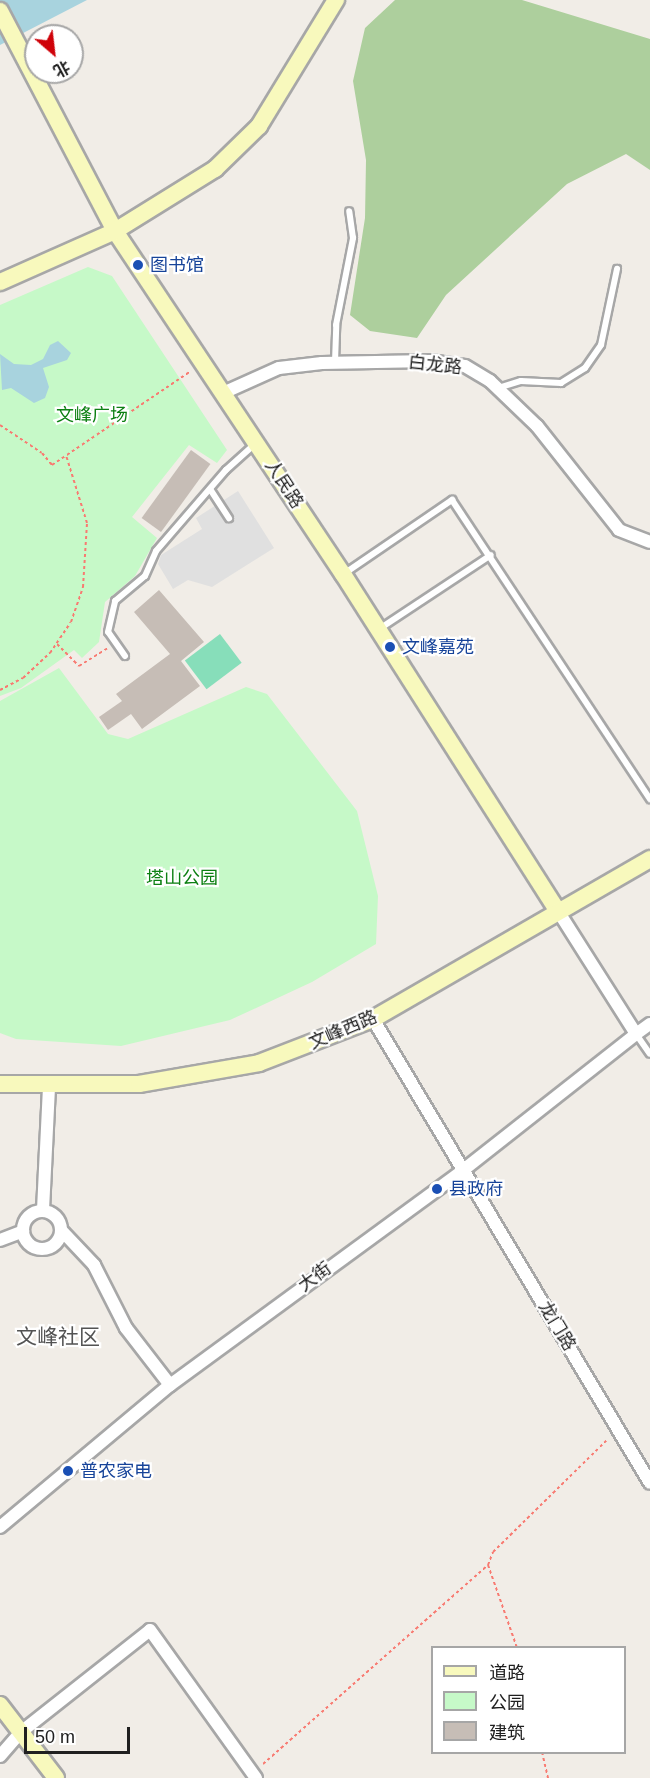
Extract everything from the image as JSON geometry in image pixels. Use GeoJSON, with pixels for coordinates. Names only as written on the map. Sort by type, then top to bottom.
{"type":"FeatureCollection","features":[{"type":"Feature","properties":{"kind":"street"},"geometry":{"type":"LineString","coordinates":[[0,282],[115,231],[215,169],[259,126],[336,0]]}},
{"type":"Feature","properties":{"kind":"street","name":"人民路"},"geometry":{"type":"LineString","coordinates":[[0,11],[115,231],[379,629],[558,911]]}},
{"type":"Feature","properties":{"kind":"street","name":"白龙路"},"geometry":{"type":"LineString","coordinates":[[223,393],[279,368],[335,362],[429,361],[465,366],[498,388],[537,426],[620,530],[650,542]]}},
{"type":"Feature","properties":{"kind":"street","name":"文峰西路"},"geometry":{"type":"LineString","coordinates":[[0,1084],[50,1088],[139,1084],[200,1076],[258,1063],[373,1019],[650,859]]}},
{"type":"Feature","properties":{"kind":"street"},"geometry":{"type":"LineString","coordinates":[[558,911],[636,1034]]}},
{"type":"Feature","properties":{"kind":"street","name":"龙门路"},"geometry":{"type":"LineString","coordinates":[[373,1019],[650,1483]]}},
{"type":"Feature","properties":{"kind":"street","name":"大街"},"geometry":{"type":"LineString","coordinates":[[0,1527],[170,1385],[462,1171],[650,1024]]}},
{"type":"Feature","properties":{"kind":"street"},"geometry":{"type":"LineString","coordinates":[[43,1210],[50,1088]]}},
{"type":"Feature","properties":{"kind":"street"},"geometry":{"type":"LineString","coordinates":[[62,1231],[57,1242],[39,1249],[28,1242],[23,1231],[26,1219],[43,1210],[54,1214],[62,1231],[80,1246],[126,1328],[170,1385]]}},
{"type":"Feature","properties":{"kind":"street"},"geometry":{"type":"LineString","coordinates":[[0,1240],[23,1231]]}},
{"type":"Feature","properties":{"kind":"street"},"geometry":{"type":"LineString","coordinates":[[0,1756],[21,1731],[150,1630],[260,1774]]}},
{"type":"Feature","properties":{"kind":"street"},"geometry":{"type":"LineString","coordinates":[[0,1705],[56,1778]]}},
{"type":"Feature","properties":{"kind":"lane"},"geometry":{"type":"LineString","coordinates":[[335,362],[336,325],[353,238],[349,211]]}},
{"type":"Feature","properties":{"kind":"lane"},"geometry":{"type":"LineString","coordinates":[[498,388],[521,381],[561,382],[585,368],[601,345],[617,269]]}},
{"type":"Feature","properties":{"kind":"lane"},"geometry":{"type":"LineString","coordinates":[[125,656],[108,632],[115,601],[145,576],[156,551],[210,489],[256,443]]}},
{"type":"Feature","properties":{"kind":"lane"},"geometry":{"type":"LineString","coordinates":[[210,489],[229,518]]}},
{"type":"Feature","properties":{"kind":"lane"},"geometry":{"type":"LineString","coordinates":[[343,574],[452,500],[491,555],[650,799]]}},
{"type":"Feature","properties":{"kind":"lane"},"geometry":{"type":"LineString","coordinates":[[379,629],[491,555]]}},
{"type":"Feature","properties":{"kind":"lane"},"geometry":{"type":"LineString","coordinates":[[636,1034],[650,1054]]}},
{"type":"Feature","properties":{"kind":"path"},"geometry":{"type":"LineString","coordinates":[[0,425],[42,453],[52,465],[203,363]]}},
{"type":"Feature","properties":{"kind":"path"},"geometry":{"type":"LineString","coordinates":[[0,690],[23,678],[57,644],[71,622],[83,588],[87,554],[82,496],[66,455]]}},
{"type":"Feature","properties":{"kind":"path"},"geometry":{"type":"LineString","coordinates":[[57,644],[79,666],[115,642]]}},
{"type":"Feature","properties":{"kind":"path"},"geometry":{"type":"LineString","coordinates":[[260,1774],[262,1760],[488,1565],[493,1551],[618,1429]]}},
{"type":"Feature","properties":{"kind":"path"},"geometry":{"type":"LineString","coordinates":[[488,1565],[517,1646]]}},
{"type":"Feature","properties":{"kind":"path"},"geometry":{"type":"LineString","coordinates":[[542,1754],[548,1778]]}},
{"type":"Feature","properties":{"kind":"green space"},"geometry":{"type":"Polygon","coordinates":[[[395,0],[522,0],[650,39],[650,170],[626,154],[567,184],[446,295],[417,338],[370,331],[350,315],[365,218],[366,160],[353,81],[365,28],[395,0]]]}},
{"type":"Feature","properties":{"kind":"green space","name":"文峰广场"},"geometry":{"type":"Polygon","coordinates":[[[88,267],[112,276],[227,450],[217,463],[189,445],[132,517],[157,538],[135,576],[105,602],[99,642],[82,658],[74,650],[21,688],[0,696],[0,305],[88,267]]]}},
{"type":"Feature","properties":{"kind":"green space"},"geometry":{"type":"Polygon","coordinates":[[[220,634],[242,663],[207,689],[185,660],[220,634]]]}},
{"type":"Feature","properties":{"kind":"green space","name":"塔山公园"},"geometry":{"type":"Polygon","coordinates":[[[59,668],[108,734],[128,739],[246,687],[267,694],[357,811],[378,896],[376,944],[312,982],[230,1020],[121,1046],[16,1039],[0,1033],[0,701],[59,668]]]}},
{"type":"Feature","properties":{"kind":"shaded area"},"geometry":{"type":"Polygon","coordinates":[[[238,491],[274,548],[212,587],[188,580],[173,589],[158,564],[161,555],[202,529],[196,518],[238,491]]]}},
{"type":"Feature","properties":{"kind":"water"},"geometry":{"type":"Polygon","coordinates":[[[0,0],[87,0],[41,24],[24,24],[24,33],[0,45],[0,0]]]}},
{"type":"Feature","properties":{"kind":"water"},"geometry":{"type":"Polygon","coordinates":[[[58,341],[71,353],[67,360],[43,368],[49,387],[45,398],[34,403],[11,388],[2,390],[0,354],[14,364],[31,365],[43,359],[50,345],[58,341]]]}},
{"type":"Feature","properties":{"kind":"building"},"geometry":{"type":"Polygon","coordinates":[[[191,450],[210,464],[161,532],[142,518],[191,450]]]}},
{"type":"Feature","properties":{"kind":"building"},"geometry":{"type":"Polygon","coordinates":[[[159,590],[204,642],[181,661],[200,686],[142,729],[131,714],[108,730],[99,717],[122,701],[116,694],[170,654],[134,612],[159,590]]]}},
{"type":"Feature","properties":{"kind":"place","name":"图书馆"},"geometry":{"type":"Point","coordinates":[138,265]}},
{"type":"Feature","properties":{"kind":"place","name":"文峰嘉苑"},"geometry":{"type":"Point","coordinates":[390,647]}},
{"type":"Feature","properties":{"kind":"place","name":"县政府"},"geometry":{"type":"Point","coordinates":[437,1189]}},
{"type":"Feature","properties":{"kind":"place","name":"普农家电"},"geometry":{"type":"Point","coordinates":[68,1471]}},
{"type":"Feature","properties":{"kind":"district","name":"文峰社区"},"geometry":{"type":"Point","coordinates":[58,1337]}}]}
